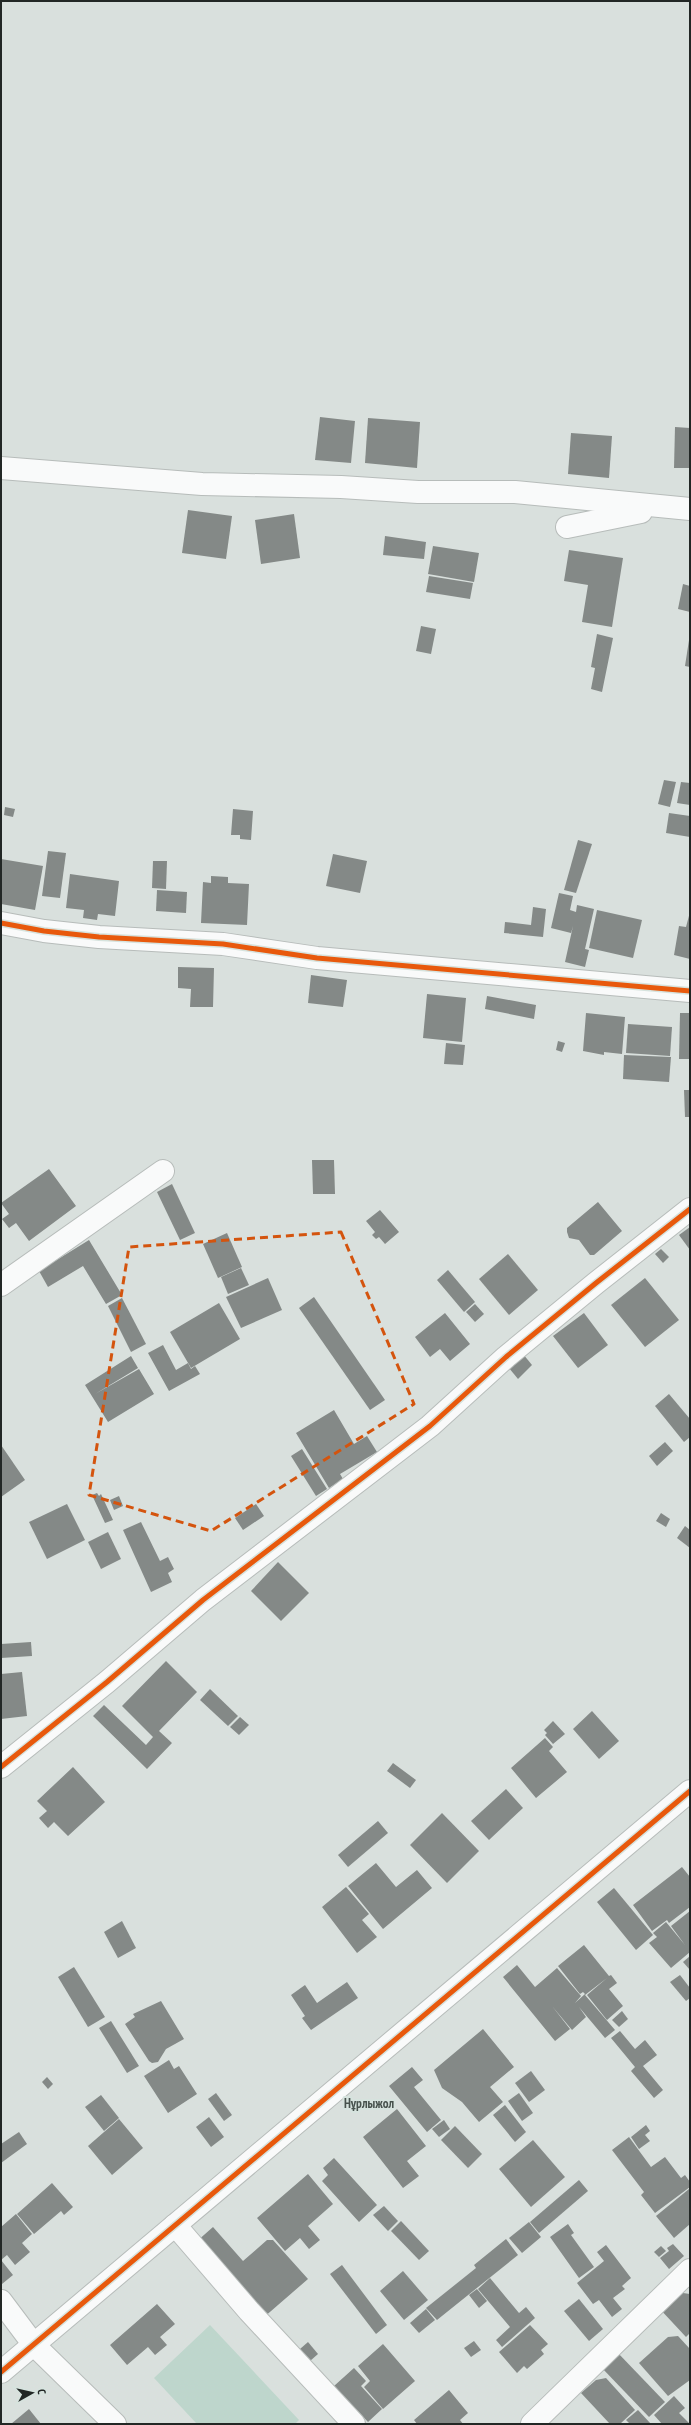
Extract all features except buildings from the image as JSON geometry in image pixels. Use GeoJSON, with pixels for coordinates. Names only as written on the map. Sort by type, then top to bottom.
{"type":"FeatureCollection","features":[{"type":"Feature","properties":{"kind":"street"},"geometry":{"type":"LineString","coordinates":[[1,468],[202,484],[341,487],[418,492],[515,492],[681,508]]}},
{"type":"Feature","properties":{"kind":"street"},"geometry":{"type":"LineString","coordinates":[[567,527],[681,508]]}},
{"type":"Feature","properties":{"kind":"street"},"geometry":{"type":"LineString","coordinates":[[1,923],[44,931],[99,937],[223,944],[318,958],[690,991]]}},
{"type":"Feature","properties":{"kind":"street"},"geometry":{"type":"LineString","coordinates":[[1,1286],[163,1171]]}},
{"type":"Feature","properties":{"kind":"street"},"geometry":{"type":"LineString","coordinates":[[1,1767],[107,1682],[204,1600],[430,1426],[506,1357],[596,1282],[690,1209]]}},
{"type":"Feature","properties":{"kind":"street"},"geometry":{"type":"LineString","coordinates":[[1,2372],[690,1792]]}},
{"type":"Feature","properties":{"kind":"street"},"geometry":{"type":"LineString","coordinates":[[174,2225],[249,2310],[354,2424]]}},
{"type":"Feature","properties":{"kind":"street"},"geometry":{"type":"LineString","coordinates":[[532,2424],[690,2270]]}},
{"type":"Feature","properties":{"kind":"street"},"geometry":{"type":"LineString","coordinates":[[1,2301],[34,2345],[115,2424]]}},
{"type":"Feature","properties":{"kind":"highlighted area"},"geometry":{"type":"Polygon","coordinates":[[[341,1232],[414,1404],[211,1531],[89,1495],[129,1247],[341,1232]]]}},
{"type":"Feature","properties":{"kind":"green space"},"geometry":{"type":"Polygon","coordinates":[[[210,2325],[299,2420],[295,2424],[197,2424],[154,2378],[210,2325]]]}},
{"type":"Feature","properties":{"kind":"cycle path"},"geometry":{"type":"LineString","coordinates":[[1,923],[44,931],[99,937],[223,944],[317,958],[690,991]]}},
{"type":"Feature","properties":{"kind":"cycle path"},"geometry":{"type":"LineString","coordinates":[[1,1767],[107,1682],[203,1600],[430,1426],[506,1357],[596,1283],[690,1209]]}},
{"type":"Feature","properties":{"kind":"cycle path"},"geometry":{"type":"LineString","coordinates":[[1,2372],[690,1791]]}},
{"type":"Feature","properties":{"kind":"district","name":"Нұрлыжол"},"geometry":{"type":"Point","coordinates":[369,2103]}}]}
